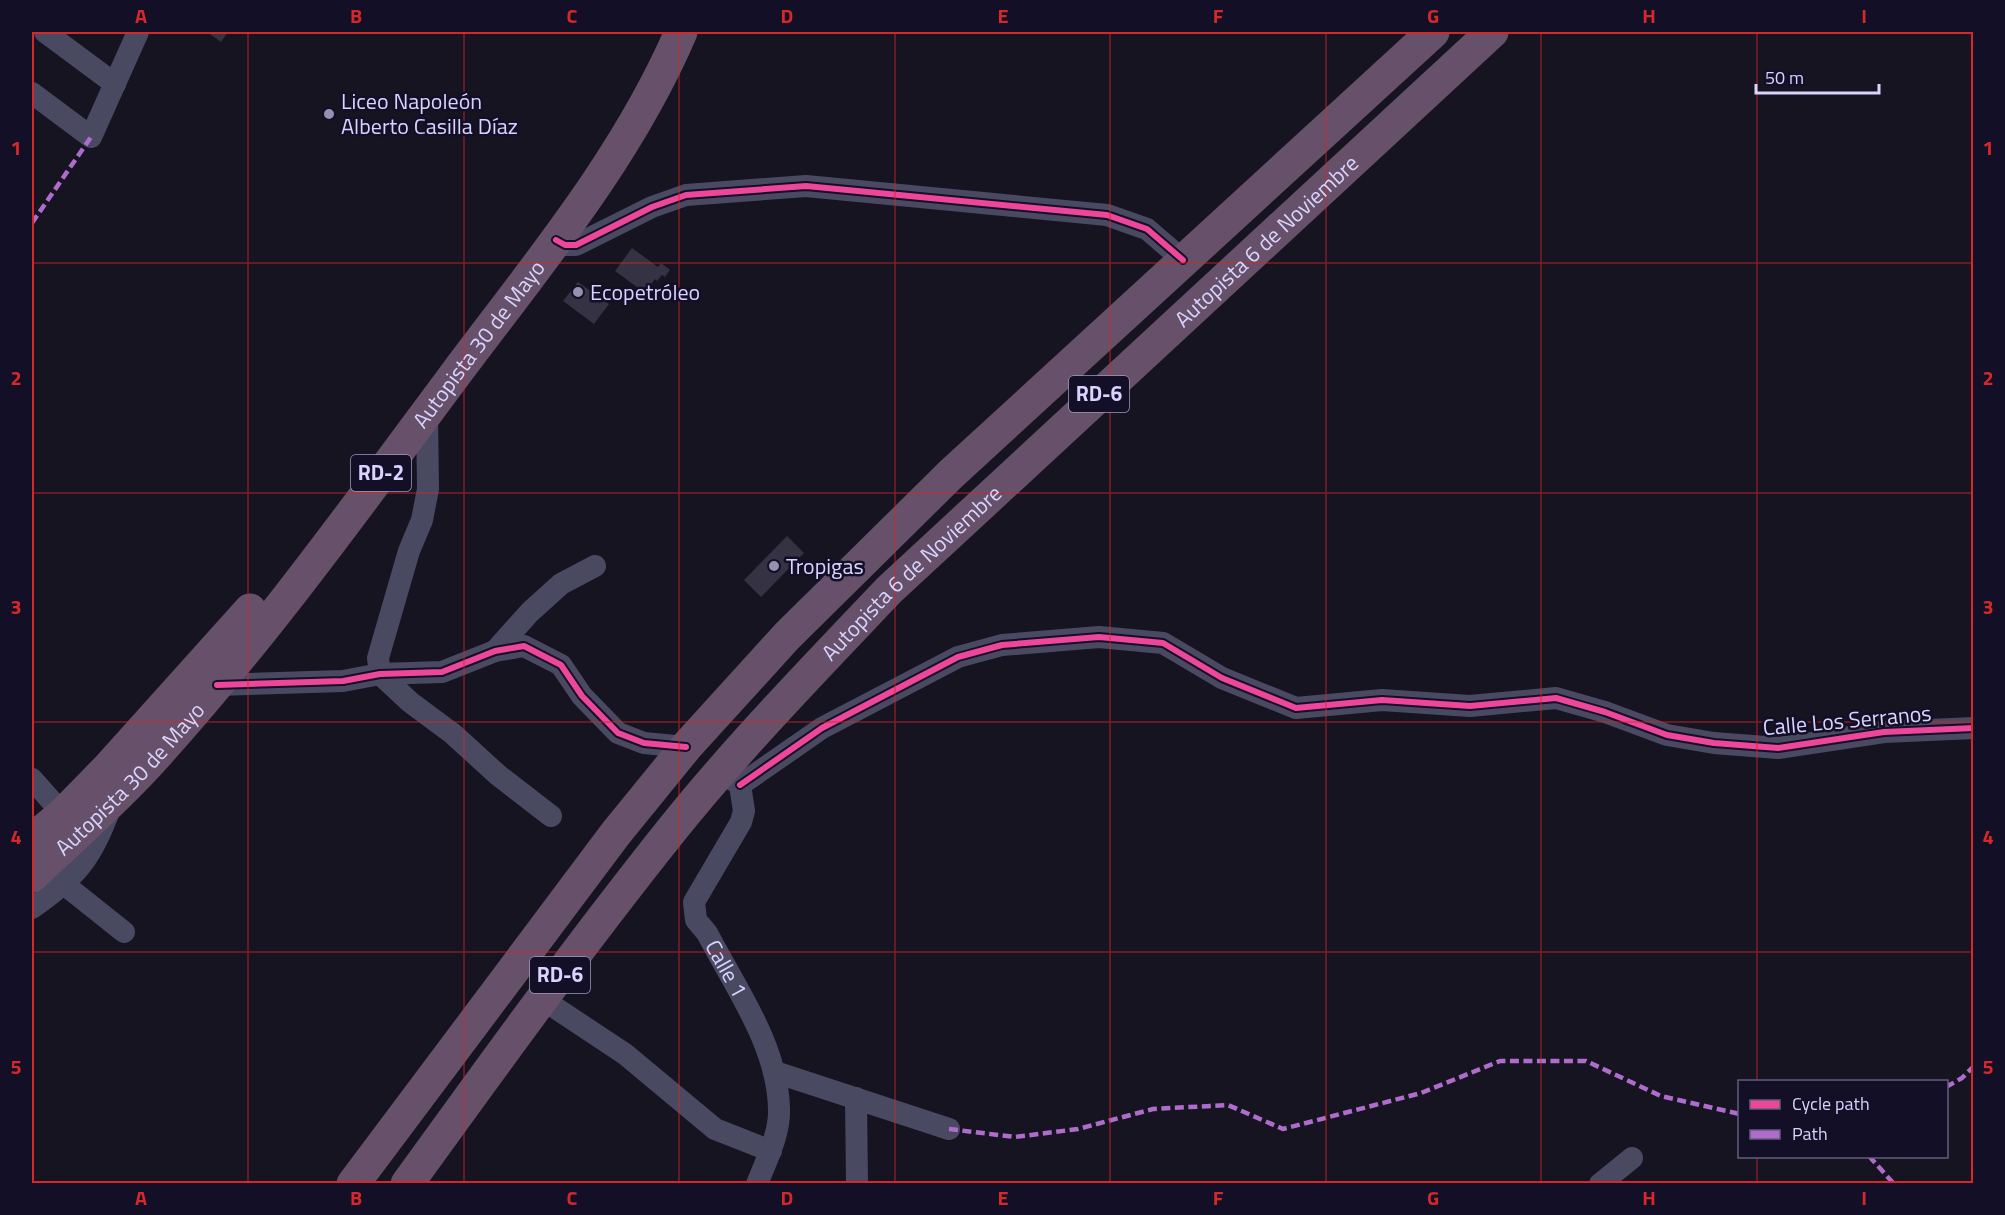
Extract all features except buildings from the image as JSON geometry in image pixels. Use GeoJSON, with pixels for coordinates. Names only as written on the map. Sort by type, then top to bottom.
{"type":"FeatureCollection","features":[{"type":"Feature","properties":{"kind":"highway","name":"Autopista 30 de Mayo"},"geometry":{"type":"LineString","coordinates":[[42,827],[158,714],[250,610],[575,179],[658,32]]}},
{"type":"Feature","properties":{"kind":"highway","name":"Autopista 30 de Mayo"},"geometry":{"type":"LineString","coordinates":[[32,876],[158,754],[217,685],[427,413],[592,189],[669,60],[681,32]]}},
{"type":"Feature","properties":{"kind":"highway","name":"Autopista 6 de Noviembre"},"geometry":{"type":"LineString","coordinates":[[353,1184],[545,926],[686,747],[787,636],[864,557],[1183,260],[1433,32]]}},
{"type":"Feature","properties":{"kind":"highway","name":"Autopista 6 de Noviembre"},"geometry":{"type":"LineString","coordinates":[[407,1184],[542,999],[671,831],[730,778],[889,590],[1492,32]]}},
{"type":"Feature","properties":{"kind":"street"},"geometry":{"type":"LineString","coordinates":[[45,32],[115,84]]}},
{"type":"Feature","properties":{"kind":"street"},"geometry":{"type":"LineString","coordinates":[[32,93],[91,137],[138,32]]}},
{"type":"Feature","properties":{"kind":"street"},"geometry":{"type":"LineString","coordinates":[[556,240],[565,245],[576,245],[652,207],[686,195],[806,186],[1107,215],[1147,229],[1183,260]]}},
{"type":"Feature","properties":{"kind":"street"},"geometry":{"type":"LineString","coordinates":[[427,413],[428,489],[422,520],[409,551],[378,658],[380,674],[410,702],[453,734],[498,775],[551,816]]}},
{"type":"Feature","properties":{"kind":"street"},"geometry":{"type":"LineString","coordinates":[[495,651],[530,612],[561,584],[595,566]]}},
{"type":"Feature","properties":{"kind":"street","name":"Calle Los Serranos"},"geometry":{"type":"LineString","coordinates":[[730,778],[958,657],[1002,645],[1099,637],[1164,643],[1222,678],[1296,708],[1382,700],[1470,706],[1556,698],[1605,712],[1667,735],[1778,748],[1884,732],[1974,728]]}},
{"type":"Feature","properties":{"kind":"street"},"geometry":{"type":"LineString","coordinates":[[217,685],[343,681],[380,674],[442,672],[495,651],[524,646],[561,664],[582,696],[618,733],[644,743],[686,747]]}},
{"type":"Feature","properties":{"kind":"street","name":"Calle 1"},"geometry":{"type":"LineString","coordinates":[[730,778],[744,811],[741,822],[694,902],[696,920],[707,933],[764,1044],[775,1072],[779,1111],[771,1151],[757,1184]]}},
{"type":"Feature","properties":{"kind":"street"},"geometry":{"type":"LineString","coordinates":[[32,779],[42,827]]}},
{"type":"Feature","properties":{"kind":"street"},"geometry":{"type":"LineString","coordinates":[[32,908],[65,885],[88,856],[103,829],[112,801]]}},
{"type":"Feature","properties":{"kind":"street"},"geometry":{"type":"LineString","coordinates":[[65,885],[123,932]]}},
{"type":"Feature","properties":{"kind":"street"},"geometry":{"type":"LineString","coordinates":[[542,999],[625,1054],[715,1129],[771,1151]]}},
{"type":"Feature","properties":{"kind":"street"},"geometry":{"type":"LineString","coordinates":[[775,1072],[948,1129]]}},
{"type":"Feature","properties":{"kind":"street"},"geometry":{"type":"LineString","coordinates":[[856,1098],[857,1184]]}},
{"type":"Feature","properties":{"kind":"street"},"geometry":{"type":"LineString","coordinates":[[1600,1184],[1632,1158]]}},
{"type":"Feature","properties":{"kind":"marked path"},"geometry":{"type":"LineString","coordinates":[[32,223],[91,137]]}},
{"type":"Feature","properties":{"kind":"marked path"},"geometry":{"type":"LineString","coordinates":[[949,1129],[1015,1137],[1078,1129],[1153,1109],[1228,1105],[1283,1129],[1421,1093],[1500,1061],[1586,1061],[1661,1096],[1738,1114]]}},
{"type":"Feature","properties":{"kind":"marked path"},"geometry":{"type":"LineString","coordinates":[[1948,1086],[1962,1078],[1974,1066]]}},
{"type":"Feature","properties":{"kind":"marked path"},"geometry":{"type":"LineString","coordinates":[[1871,1158],[1894,1184]]}},
{"type":"Feature","properties":{"kind":"cycle path"},"geometry":{"type":"LineString","coordinates":[[556,240],[565,245],[576,245],[652,207],[686,195],[806,186],[1107,215],[1147,229],[1183,260]]}},
{"type":"Feature","properties":{"kind":"cycle path"},"geometry":{"type":"LineString","coordinates":[[740,785],[822,728],[958,657],[1002,645],[1099,637],[1163,643],[1222,678],[1296,708],[1382,700],[1470,706],[1556,698],[1605,712],[1667,735],[1714,743],[1778,748],[1884,732],[1974,728]]}},
{"type":"Feature","properties":{"kind":"cycle path"},"geometry":{"type":"LineString","coordinates":[[217,685],[343,681],[380,674],[442,672],[495,651],[524,646],[561,665],[582,696],[618,733],[644,743],[686,747]]}},
{"type":"Feature","properties":{"kind":"place","name":"Liceo Napoleón Alberto Casilla Díaz"},"geometry":{"type":"Point","coordinates":[329,114]}},
{"type":"Feature","properties":{"kind":"place","name":"Ecopetróleo"},"geometry":{"type":"Point","coordinates":[578,292]}},
{"type":"Feature","properties":{"kind":"place","name":"Tropigas"},"geometry":{"type":"Point","coordinates":[774,566]}}]}
